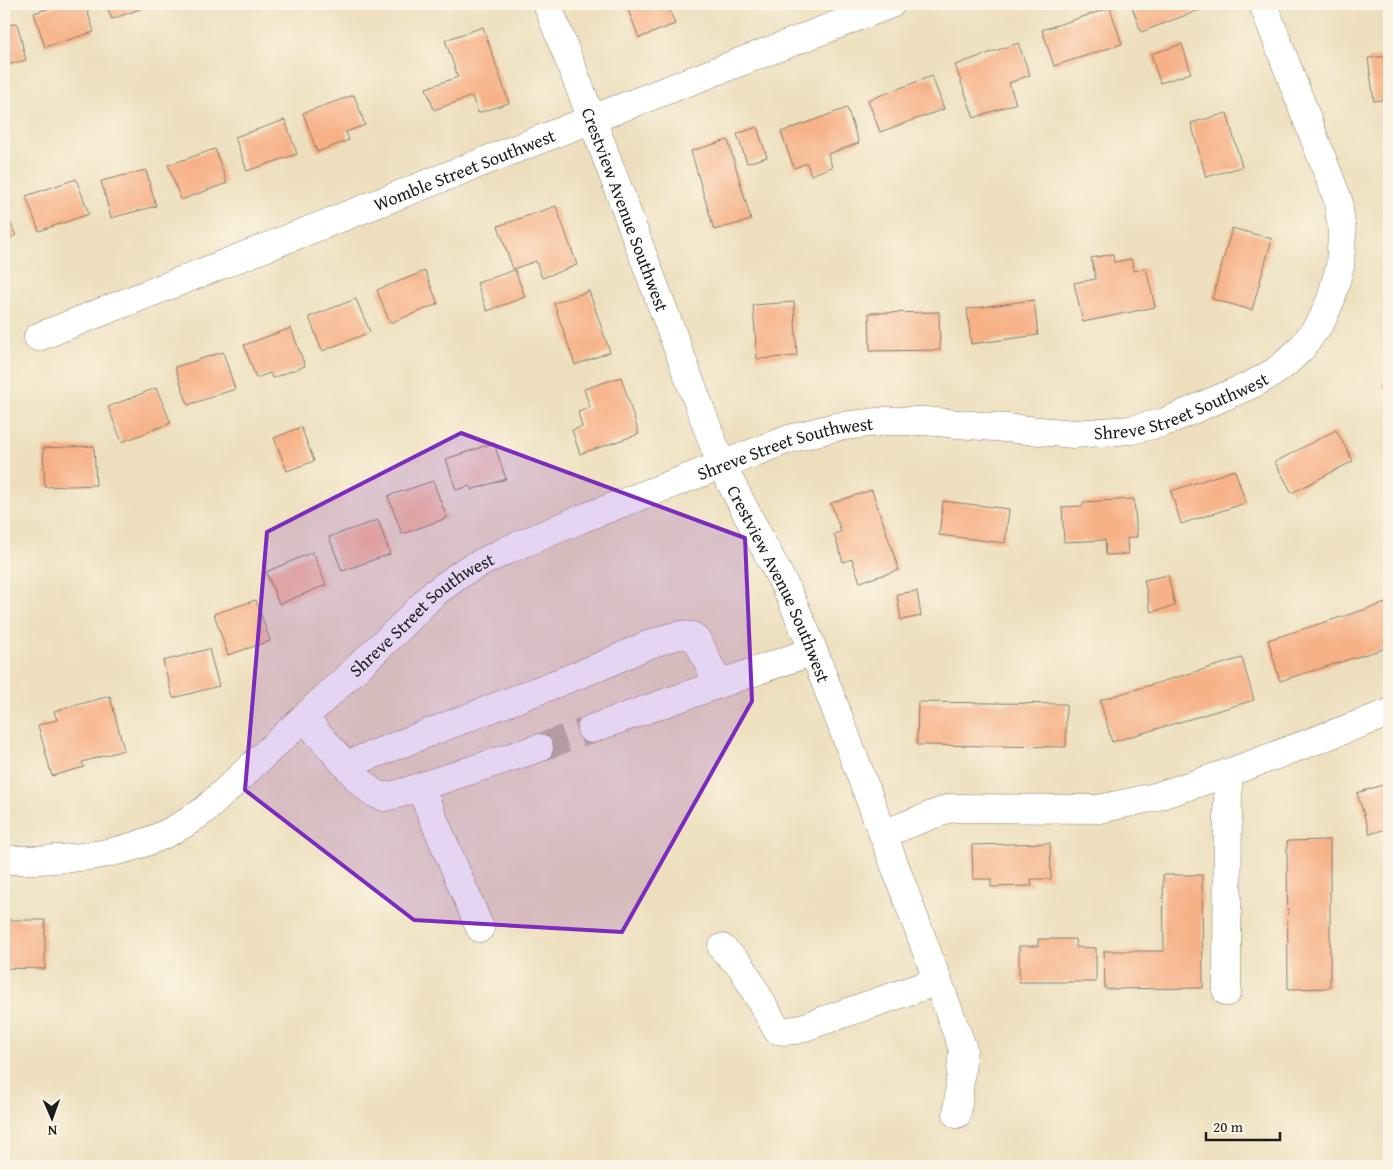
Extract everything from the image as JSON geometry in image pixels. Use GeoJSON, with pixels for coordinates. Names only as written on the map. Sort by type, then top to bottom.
{"type":"FeatureCollection","features":[{"type":"Feature","properties":{"kind":"street","name":"Crestview Avenue Southwest"},"geometry":{"type":"LineString","coordinates":[[547,4],[592,118],[721,464],[789,594],[813,651],[964,1049],[957,1114]]}},
{"type":"Feature","properties":{"kind":"street","name":"Womble Street Southwest"},"geometry":{"type":"LineString","coordinates":[[38,337],[592,118],[891,4]]}},
{"type":"Feature","properties":{"kind":"street","name":"Shreve Street Southwest"},"geometry":{"type":"LineString","coordinates":[[4,860],[77,858],[122,850],[150,842],[191,821],[304,718],[404,624],[433,594],[465,571],[581,519],[721,464],[789,438],[834,428],[886,421],[925,421],[1074,434],[1131,430],[1165,422],[1253,384],[1273,373],[1301,348],[1322,320],[1331,299],[1340,266],[1342,233],[1338,200],[1263,4]]}},
{"type":"Feature","properties":{"kind":"street"},"geometry":{"type":"LineString","coordinates":[[346,765],[671,637],[681,635],[692,636],[699,643],[718,684]]}},
{"type":"Feature","properties":{"kind":"street"},"geometry":{"type":"LineString","coordinates":[[591,729],[813,651]]}},
{"type":"Feature","properties":{"kind":"street"},"geometry":{"type":"LineString","coordinates":[[883,834],[950,808],[1099,809],[1155,797],[1228,773],[1389,713]]}},
{"type":"Feature","properties":{"kind":"street"},"geometry":{"type":"LineString","coordinates":[[304,718],[373,793],[384,797],[539,748]]}},
{"type":"Feature","properties":{"kind":"street"},"geometry":{"type":"LineString","coordinates":[[1227,992],[1228,773]]}},
{"type":"Feature","properties":{"kind":"street"},"geometry":{"type":"LineString","coordinates":[[420,787],[480,928]]}},
{"type":"Feature","properties":{"kind":"street"},"geometry":{"type":"LineString","coordinates":[[722,948],[741,966],[777,1030],[796,1030],[938,981]]}},
{"type":"Feature","properties":{"kind":"highlighted area"},"geometry":{"type":"Polygon","coordinates":[[[461,433],[745,538],[752,701],[622,932],[414,920],[245,790],[267,532],[461,433]]]}},
{"type":"Feature","properties":{"kind":"building"},"geometry":{"type":"Polygon","coordinates":[[[64,4],[85,4],[94,32],[45,47],[34,13],[64,4]]]}},
{"type":"Feature","properties":{"kind":"building"},"geometry":{"type":"Polygon","coordinates":[[[106,4],[154,4],[112,19],[106,4]]]}},
{"type":"Feature","properties":{"kind":"building"},"geometry":{"type":"Polygon","coordinates":[[[626,4],[667,4],[675,24],[639,38],[626,4]]]}},
{"type":"Feature","properties":{"kind":"building"},"geometry":{"type":"Polygon","coordinates":[[[1131,4],[1203,4],[1205,8],[1141,32],[1131,4]]]}},
{"type":"Feature","properties":{"kind":"building"},"geometry":{"type":"Polygon","coordinates":[[[1110,8],[1122,44],[1054,66],[1042,30],[1110,8]]]}},
{"type":"Feature","properties":{"kind":"building"},"geometry":{"type":"Polygon","coordinates":[[[17,23],[26,60],[4,66],[4,26],[17,23]]]}},
{"type":"Feature","properties":{"kind":"building"},"geometry":{"type":"Polygon","coordinates":[[[483,27],[509,103],[478,113],[472,96],[434,110],[426,88],[458,77],[445,40],[483,27]]]}},
{"type":"Feature","properties":{"kind":"building"},"geometry":{"type":"Polygon","coordinates":[[[1018,43],[1030,75],[1009,83],[1016,103],[974,118],[955,65],[1018,43]]]}},
{"type":"Feature","properties":{"kind":"building"},"geometry":{"type":"Polygon","coordinates":[[[1182,44],[1191,73],[1160,83],[1151,54],[1182,44]]]}},
{"type":"Feature","properties":{"kind":"building"},"geometry":{"type":"Polygon","coordinates":[[[1389,56],[1389,99],[1374,101],[1368,58],[1389,56]]]}},
{"type":"Feature","properties":{"kind":"building"},"geometry":{"type":"Polygon","coordinates":[[[932,76],[944,109],[880,132],[868,100],[932,76]]]}},
{"type":"Feature","properties":{"kind":"building"},"geometry":{"type":"Polygon","coordinates":[[[354,95],[365,125],[346,132],[349,140],[317,152],[303,113],[354,95]]]}},
{"type":"Feature","properties":{"kind":"building"},"geometry":{"type":"Polygon","coordinates":[[[847,108],[859,143],[828,154],[832,167],[811,175],[807,163],[794,168],[781,132],[847,108]]]}},
{"type":"Feature","properties":{"kind":"building"},"geometry":{"type":"Polygon","coordinates":[[[1227,113],[1242,167],[1206,177],[1191,123],[1227,113]]]}},
{"type":"Feature","properties":{"kind":"building"},"geometry":{"type":"Polygon","coordinates":[[[285,120],[297,154],[247,171],[235,137],[285,120]]]}},
{"type":"Feature","properties":{"kind":"building"},"geometry":{"type":"Polygon","coordinates":[[[757,127],[767,157],[747,163],[737,134],[757,127]]]}},
{"type":"Feature","properties":{"kind":"building"},"geometry":{"type":"Polygon","coordinates":[[[728,140],[751,220],[714,230],[691,151],[728,140]]]}},
{"type":"Feature","properties":{"kind":"building"},"geometry":{"type":"Polygon","coordinates":[[[215,149],[227,183],[181,200],[168,165],[215,149]]]}},
{"type":"Feature","properties":{"kind":"building"},"geometry":{"type":"Polygon","coordinates":[[[146,170],[156,206],[111,218],[101,181],[146,170]]]}},
{"type":"Feature","properties":{"kind":"building"},"geometry":{"type":"Polygon","coordinates":[[[76,179],[89,214],[39,231],[26,196],[76,179]]]}},
{"type":"Feature","properties":{"kind":"building"},"geometry":{"type":"Polygon","coordinates":[[[556,206],[577,265],[542,278],[536,261],[513,269],[498,226],[556,206]]]}},
{"type":"Feature","properties":{"kind":"building"},"geometry":{"type":"Polygon","coordinates":[[[4,211],[16,235],[4,241],[4,211]]]}},
{"type":"Feature","properties":{"kind":"building"},"geometry":{"type":"Polygon","coordinates":[[[1232,228],[1272,239],[1252,310],[1212,299],[1232,228]]]}},
{"type":"Feature","properties":{"kind":"building"},"geometry":{"type":"Polygon","coordinates":[[[1113,254],[1114,262],[1131,259],[1134,271],[1146,268],[1155,307],[1083,322],[1074,283],[1096,279],[1091,258],[1113,254]]]}},
{"type":"Feature","properties":{"kind":"building"},"geometry":{"type":"Polygon","coordinates":[[[515,270],[525,297],[487,311],[477,283],[515,270]]]}},
{"type":"Feature","properties":{"kind":"building"},"geometry":{"type":"Polygon","coordinates":[[[425,271],[438,304],[390,323],[377,290],[425,271]]]}},
{"type":"Feature","properties":{"kind":"building"},"geometry":{"type":"Polygon","coordinates":[[[589,291],[610,352],[575,365],[554,303],[589,291]]]}},
{"type":"Feature","properties":{"kind":"building"},"geometry":{"type":"Polygon","coordinates":[[[356,299],[370,332],[322,351],[309,317],[356,299]]]}},
{"type":"Feature","properties":{"kind":"building"},"geometry":{"type":"Polygon","coordinates":[[[1034,300],[1038,335],[971,344],[967,309],[1034,300]]]}},
{"type":"Feature","properties":{"kind":"building"},"geometry":{"type":"Polygon","coordinates":[[[794,302],[797,356],[757,359],[753,305],[794,302]]]}},
{"type":"Feature","properties":{"kind":"building"},"geometry":{"type":"Polygon","coordinates":[[[939,312],[940,350],[870,351],[869,313],[939,312]]]}},
{"type":"Feature","properties":{"kind":"building"},"geometry":{"type":"Polygon","coordinates":[[[291,328],[305,366],[272,378],[270,373],[256,378],[244,345],[291,328]]]}},
{"type":"Feature","properties":{"kind":"building"},"geometry":{"type":"Polygon","coordinates":[[[223,352],[235,389],[188,405],[175,367],[223,352]]]}},
{"type":"Feature","properties":{"kind":"building"},"geometry":{"type":"Polygon","coordinates":[[[1389,371],[1389,392],[1380,387],[1389,371]]]}},
{"type":"Feature","properties":{"kind":"building"},"geometry":{"type":"Polygon","coordinates":[[[621,377],[639,434],[580,454],[572,430],[582,427],[578,412],[590,408],[584,389],[621,377]]]}},
{"type":"Feature","properties":{"kind":"building"},"geometry":{"type":"Polygon","coordinates":[[[156,388],[171,423],[122,442],[108,407],[156,388]]]}},
{"type":"Feature","properties":{"kind":"building"},"geometry":{"type":"Polygon","coordinates":[[[301,427],[314,461],[287,471],[274,438],[301,427]]]}},
{"type":"Feature","properties":{"kind":"building"},"geometry":{"type":"Polygon","coordinates":[[[1336,430],[1353,461],[1292,493],[1275,462],[1336,430]]]}},
{"type":"Feature","properties":{"kind":"building"},"geometry":{"type":"Polygon","coordinates":[[[494,443],[506,479],[471,490],[470,486],[456,490],[446,459],[494,443]]]}},
{"type":"Feature","properties":{"kind":"building"},"geometry":{"type":"Polygon","coordinates":[[[94,446],[96,485],[45,487],[43,448],[94,446]]]}},
{"type":"Feature","properties":{"kind":"building"},"geometry":{"type":"Polygon","coordinates":[[[1235,470],[1246,503],[1181,524],[1171,491],[1235,470]]]}},
{"type":"Feature","properties":{"kind":"building"},"geometry":{"type":"Polygon","coordinates":[[[433,481],[447,518],[402,534],[388,496],[433,481]]]}},
{"type":"Feature","properties":{"kind":"building"},"geometry":{"type":"Polygon","coordinates":[[[872,490],[899,570],[860,582],[852,559],[843,562],[834,534],[841,532],[831,503],[872,490]]]}},
{"type":"Feature","properties":{"kind":"building"},"geometry":{"type":"Polygon","coordinates":[[[1134,499],[1137,537],[1127,538],[1128,554],[1106,555],[1105,540],[1064,542],[1062,507],[1083,506],[1083,502],[1134,499]]]}},
{"type":"Feature","properties":{"kind":"building"},"geometry":{"type":"Polygon","coordinates":[[[943,501],[1009,509],[1005,543],[939,535],[943,501]]]}},
{"type":"Feature","properties":{"kind":"building"},"geometry":{"type":"Polygon","coordinates":[[[378,520],[390,554],[342,571],[329,537],[378,520]]]}},
{"type":"Feature","properties":{"kind":"building"},"geometry":{"type":"Polygon","coordinates":[[[313,552],[326,585],[279,604],[266,572],[313,552]]]}},
{"type":"Feature","properties":{"kind":"building"},"geometry":{"type":"Polygon","coordinates":[[[1168,575],[1175,606],[1151,612],[1144,580],[1168,575]]]}},
{"type":"Feature","properties":{"kind":"building"},"geometry":{"type":"Polygon","coordinates":[[[917,591],[921,616],[901,620],[897,594],[917,591]]]}},
{"type":"Feature","properties":{"kind":"building"},"geometry":{"type":"Polygon","coordinates":[[[256,600],[270,641],[228,655],[214,614],[256,600]]]}},
{"type":"Feature","properties":{"kind":"building"},"geometry":{"type":"Polygon","coordinates":[[[1389,602],[1389,647],[1280,681],[1268,640],[1389,602]]]}},
{"type":"Feature","properties":{"kind":"building"},"geometry":{"type":"Polygon","coordinates":[[[209,649],[219,686],[173,698],[163,661],[209,649]]]}},
{"type":"Feature","properties":{"kind":"building"},"geometry":{"type":"Polygon","coordinates":[[[1242,658],[1254,700],[1112,742],[1100,700],[1242,658]]]}},
{"type":"Feature","properties":{"kind":"building"},"geometry":{"type":"Polygon","coordinates":[[[110,696],[124,750],[82,762],[84,767],[52,776],[38,725],[57,720],[54,711],[110,696]]]}},
{"type":"Feature","properties":{"kind":"building"},"geometry":{"type":"Polygon","coordinates":[[[918,702],[1066,704],[1066,747],[917,745],[918,702]]]}},
{"type":"Feature","properties":{"kind":"building"},"geometry":{"type":"Polygon","coordinates":[[[1389,783],[1389,828],[1370,834],[1357,793],[1389,783]]]}},
{"type":"Feature","properties":{"kind":"building"},"geometry":{"type":"Polygon","coordinates":[[[1330,840],[1330,988],[1288,989],[1287,841],[1330,840]]]}},
{"type":"Feature","properties":{"kind":"building"},"geometry":{"type":"Polygon","coordinates":[[[1050,843],[1051,879],[1031,879],[1032,886],[991,887],[991,879],[973,879],[972,845],[1050,843]]]}},
{"type":"Feature","properties":{"kind":"building"},"geometry":{"type":"Polygon","coordinates":[[[1163,875],[1202,875],[1203,988],[1105,989],[1104,951],[1164,951],[1163,875]]]}},
{"type":"Feature","properties":{"kind":"building"},"geometry":{"type":"Polygon","coordinates":[[[4,920],[45,920],[45,969],[4,968],[4,920]]]}},
{"type":"Feature","properties":{"kind":"building"},"geometry":{"type":"Polygon","coordinates":[[[1038,939],[1075,939],[1076,947],[1096,948],[1096,982],[1019,982],[1019,946],[1038,946],[1038,939]]]}},
{"type":"Feature","properties":{"kind":"tunnel"},"geometry":{"type":"LineString","coordinates":[[539,748],[591,729]]}}]}
